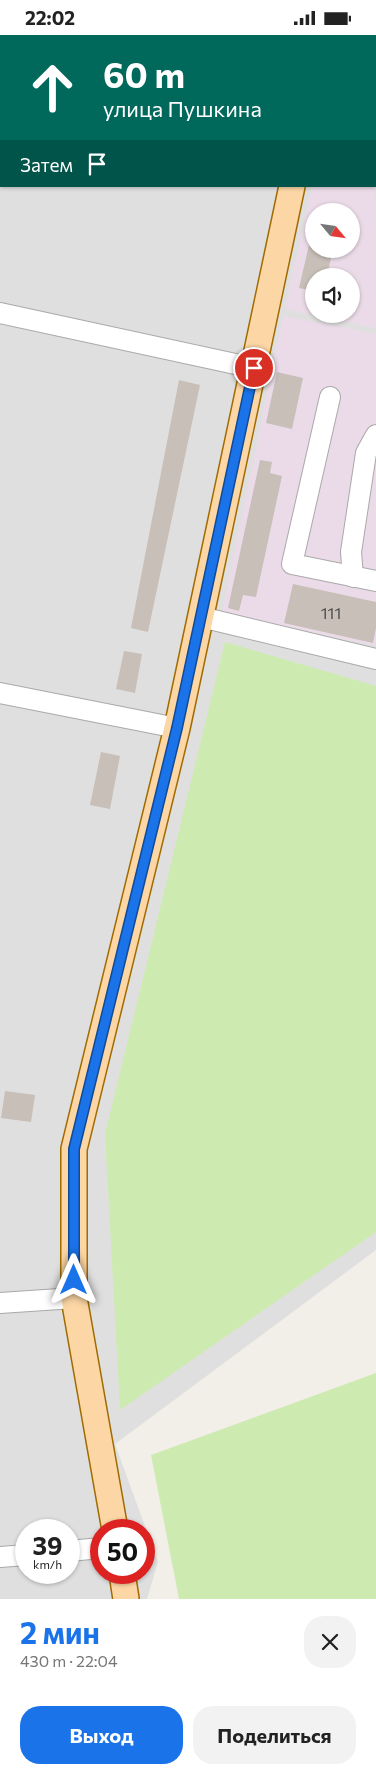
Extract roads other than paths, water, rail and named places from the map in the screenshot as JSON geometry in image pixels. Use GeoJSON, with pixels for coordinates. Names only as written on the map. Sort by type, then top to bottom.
{"type":"FeatureCollection","features":[{"type":"Feature","properties":{"kind":"main road"},"geometry":{"type":"LineString","coordinates":[[113,1519],[74,1298],[74,1149],[177,728],[292,187]]}},
{"type":"Feature","properties":{"kind":"main road"},"geometry":{"type":"LineString","coordinates":[[124,1584],[126,1599]]}},
{"type":"Feature","properties":{"kind":"lane"},"geometry":{"type":"LineString","coordinates":[[0,313],[254,368]]}},
{"type":"Feature","properties":{"kind":"lane"},"geometry":{"type":"LineString","coordinates":[[330,397],[292,564],[376,581]]}},
{"type":"Feature","properties":{"kind":"lane"},"geometry":{"type":"LineString","coordinates":[[353,577],[351,552],[366,453],[376,435]]}},
{"type":"Feature","properties":{"kind":"lane"},"geometry":{"type":"LineString","coordinates":[[201,617],[376,659]]}},
{"type":"Feature","properties":{"kind":"lane"},"geometry":{"type":"LineString","coordinates":[[0,693],[177,728]]}},
{"type":"Feature","properties":{"kind":"lane"},"geometry":{"type":"LineString","coordinates":[[0,1303],[74,1298]]}},
{"type":"Feature","properties":{"kind":"lane"},"geometry":{"type":"LineString","coordinates":[[0,1557],[15,1556]]}}]}
